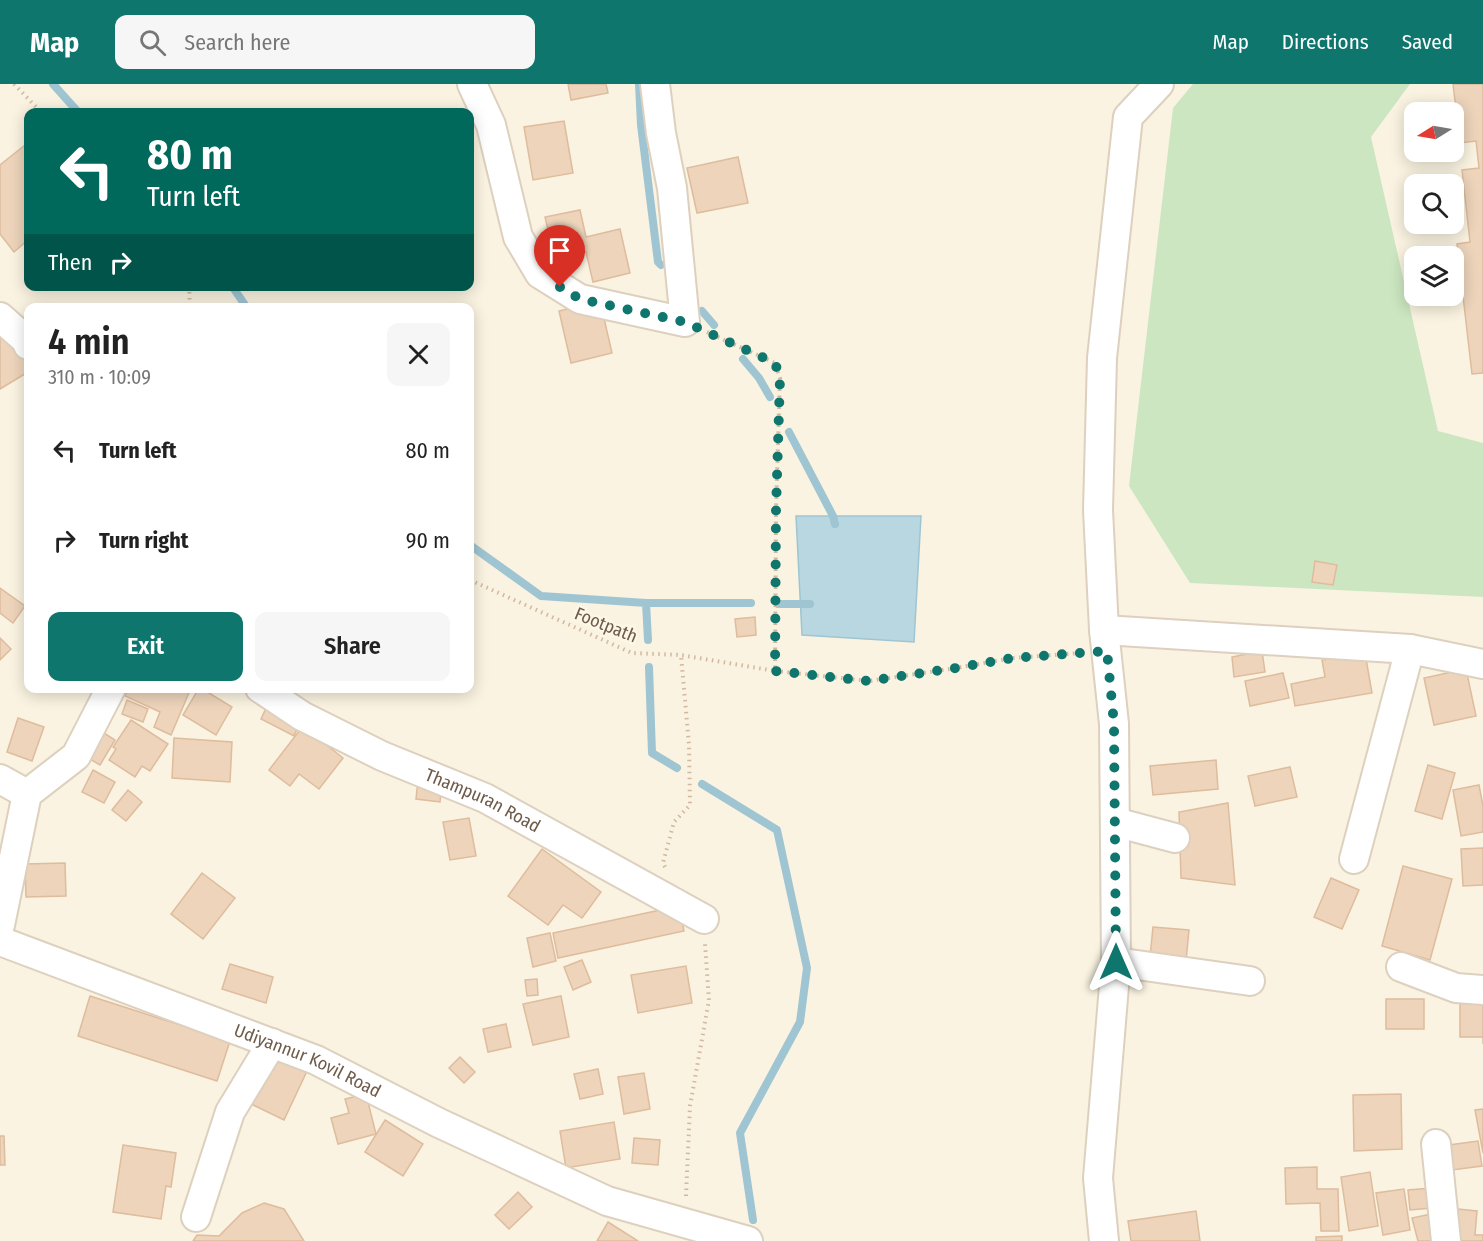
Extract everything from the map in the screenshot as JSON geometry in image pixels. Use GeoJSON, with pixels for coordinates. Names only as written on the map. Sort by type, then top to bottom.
{"type":"FeatureCollection","features":[{"type":"Feature","properties":{"kind":"street"},"geometry":{"type":"LineString","coordinates":[[472,84],[491,125],[518,237],[540,274],[580,299],[685,322],[672,188],[661,132],[655,84]]}},
{"type":"Feature","properties":{"kind":"street"},"geometry":{"type":"LineString","coordinates":[[1104,1241],[1098,1178],[1116,962],[1114,724],[1098,510],[1102,358],[1128,117],[1159,84]]}},
{"type":"Feature","properties":{"kind":"street"},"geometry":{"type":"LineString","coordinates":[[0,317],[24,338]]}},
{"type":"Feature","properties":{"kind":"street"},"geometry":{"type":"LineString","coordinates":[[1106,640],[1410,649],[1483,664]]}},
{"type":"Feature","properties":{"kind":"street"},"geometry":{"type":"LineString","coordinates":[[1354,859],[1410,649]]}},
{"type":"Feature","properties":{"kind":"street"},"geometry":{"type":"LineString","coordinates":[[0,925],[27,794],[76,756],[108,693]]}},
{"type":"Feature","properties":{"kind":"street","name":"Thampuran Road"},"geometry":{"type":"LineString","coordinates":[[268,693],[302,716],[373,752],[485,798],[704,919]]}},
{"type":"Feature","properties":{"kind":"street"},"geometry":{"type":"LineString","coordinates":[[0,779],[27,794]]}},
{"type":"Feature","properties":{"kind":"street"},"geometry":{"type":"LineString","coordinates":[[1115,822],[1175,838]]}},
{"type":"Feature","properties":{"kind":"street","name":"Udiyannur Kovil Road"},"geometry":{"type":"LineString","coordinates":[[0,940],[316,1060],[439,1123],[607,1201],[730,1239]]}},
{"type":"Feature","properties":{"kind":"street"},"geometry":{"type":"LineString","coordinates":[[1116,962],[1250,981]]}},
{"type":"Feature","properties":{"kind":"street"},"geometry":{"type":"LineString","coordinates":[[1401,967],[1456,988],[1483,990]]}},
{"type":"Feature","properties":{"kind":"street"},"geometry":{"type":"LineString","coordinates":[[196,1217],[230,1112],[272,1043]]}},
{"type":"Feature","properties":{"kind":"street"},"geometry":{"type":"LineString","coordinates":[[1436,1144],[1446,1241]]}},
{"type":"Feature","properties":{"kind":"path"},"geometry":{"type":"LineString","coordinates":[[14,84],[37,108]]}},
{"type":"Feature","properties":{"kind":"path"},"geometry":{"type":"LineString","coordinates":[[685,322],[775,363],[780,378],[775,671]]}},
{"type":"Feature","properties":{"kind":"path","name":"Footpath"},"geometry":{"type":"LineString","coordinates":[[474,582],[632,653],[681,655],[775,671],[868,681],[956,668],[1106,640]]}},
{"type":"Feature","properties":{"kind":"green space"},"geometry":{"type":"Polygon","coordinates":[[[1193,84],[1410,84],[1371,137],[1404,282],[1404,306],[1410,306],[1438,431],[1483,443],[1483,597],[1190,583],[1129,486],[1173,108],[1193,84]]]}},
{"type":"Feature","properties":{"kind":"water"},"geometry":{"type":"Polygon","coordinates":[[[796,516],[921,516],[914,642],[802,635],[796,516]]]}},
{"type":"Feature","properties":{"kind":"building"},"geometry":{"type":"Polygon","coordinates":[[[568,84],[606,84],[608,93],[571,100],[568,84]]]}},
{"type":"Feature","properties":{"kind":"building"},"geometry":{"type":"Polygon","coordinates":[[[1453,84],[1483,84],[1483,373],[1472,374],[1464,305],[1464,246],[1457,246],[1457,244],[1470,242],[1462,170],[1479,168],[1476,141],[1464,142],[1464,102],[1455,102],[1453,84]]]}},
{"type":"Feature","properties":{"kind":"building"},"geometry":{"type":"Polygon","coordinates":[[[564,121],[573,173],[533,180],[524,127],[564,121]]]}},
{"type":"Feature","properties":{"kind":"building"},"geometry":{"type":"Polygon","coordinates":[[[24,146],[24,243],[14,252],[0,234],[0,165],[24,146]]]}},
{"type":"Feature","properties":{"kind":"building"},"geometry":{"type":"Polygon","coordinates":[[[738,157],[748,203],[697,213],[687,168],[738,157]]]}},
{"type":"Feature","properties":{"kind":"building"},"geometry":{"type":"Polygon","coordinates":[[[580,210],[586,237],[620,229],[630,273],[593,282],[586,252],[570,256],[566,234],[550,238],[545,217],[580,210]]]}},
{"type":"Feature","properties":{"kind":"building"},"geometry":{"type":"Polygon","coordinates":[[[600,301],[612,353],[571,363],[559,311],[600,301]]]}},
{"type":"Feature","properties":{"kind":"building"},"geometry":{"type":"Polygon","coordinates":[[[11,331],[24,352],[24,374],[0,389],[0,338],[11,331]]]}},
{"type":"Feature","properties":{"kind":"building"},"geometry":{"type":"Polygon","coordinates":[[[1315,561],[1337,565],[1333,585],[1312,582],[1315,561]]]}},
{"type":"Feature","properties":{"kind":"building"},"geometry":{"type":"Polygon","coordinates":[[[0,588],[24,605],[13,623],[0,613],[0,588]]]}},
{"type":"Feature","properties":{"kind":"building"},"geometry":{"type":"Polygon","coordinates":[[[755,617],[756,635],[737,637],[735,619],[755,617]]]}},
{"type":"Feature","properties":{"kind":"building"},"geometry":{"type":"Polygon","coordinates":[[[0,638],[11,649],[0,660],[0,638]]]}},
{"type":"Feature","properties":{"kind":"building"},"geometry":{"type":"Polygon","coordinates":[[[1262,651],[1265,672],[1234,677],[1232,657],[1262,651]]]}},
{"type":"Feature","properties":{"kind":"building"},"geometry":{"type":"Polygon","coordinates":[[[1365,653],[1372,693],[1295,706],[1291,684],[1325,677],[1322,660],[1365,653]]]}},
{"type":"Feature","properties":{"kind":"building"},"geometry":{"type":"Polygon","coordinates":[[[1466,669],[1476,716],[1434,725],[1424,678],[1466,669]]]}},
{"type":"Feature","properties":{"kind":"building"},"geometry":{"type":"Polygon","coordinates":[[[1283,673],[1289,698],[1250,706],[1245,681],[1283,673]]]}},
{"type":"Feature","properties":{"kind":"building"},"geometry":{"type":"Polygon","coordinates":[[[126,693],[189,693],[171,735],[154,727],[160,712],[125,696],[126,693]]]}},
{"type":"Feature","properties":{"kind":"building"},"geometry":{"type":"Polygon","coordinates":[[[196,693],[209,693],[232,707],[216,735],[183,715],[196,693]]]}},
{"type":"Feature","properties":{"kind":"building"},"geometry":{"type":"Polygon","coordinates":[[[127,700],[148,709],[143,722],[122,714],[127,700]]]}},
{"type":"Feature","properties":{"kind":"building"},"geometry":{"type":"Polygon","coordinates":[[[268,704],[301,720],[294,736],[261,719],[268,704]]]}},
{"type":"Feature","properties":{"kind":"building"},"geometry":{"type":"Polygon","coordinates":[[[18,718],[44,727],[32,761],[7,752],[18,718]]]}},
{"type":"Feature","properties":{"kind":"building"},"geometry":{"type":"Polygon","coordinates":[[[131,720],[168,744],[150,771],[142,766],[135,777],[109,760],[116,749],[113,747],[131,720]]]}},
{"type":"Feature","properties":{"kind":"building"},"geometry":{"type":"Polygon","coordinates":[[[303,726],[343,758],[319,789],[299,774],[290,786],[269,770],[303,726]]]}},
{"type":"Feature","properties":{"kind":"building"},"geometry":{"type":"Polygon","coordinates":[[[99,730],[115,740],[100,765],[83,755],[99,730]]]}},
{"type":"Feature","properties":{"kind":"building"},"geometry":{"type":"Polygon","coordinates":[[[174,738],[232,742],[230,782],[172,778],[174,738]]]}},
{"type":"Feature","properties":{"kind":"building"},"geometry":{"type":"Polygon","coordinates":[[[1216,760],[1218,789],[1153,795],[1150,766],[1216,760]]]}},
{"type":"Feature","properties":{"kind":"building"},"geometry":{"type":"Polygon","coordinates":[[[1428,765],[1455,773],[1442,819],[1415,811],[1428,765]]]}},
{"type":"Feature","properties":{"kind":"building"},"geometry":{"type":"Polygon","coordinates":[[[1290,767],[1297,797],[1255,806],[1248,776],[1290,767]]]}},
{"type":"Feature","properties":{"kind":"building"},"geometry":{"type":"Polygon","coordinates":[[[93,770],[115,782],[104,803],[82,792],[93,770]]]}},
{"type":"Feature","properties":{"kind":"building"},"geometry":{"type":"Polygon","coordinates":[[[418,780],[442,783],[440,802],[416,799],[418,780]]]}},
{"type":"Feature","properties":{"kind":"building"},"geometry":{"type":"Polygon","coordinates":[[[1479,785],[1483,806],[1483,832],[1461,836],[1453,790],[1479,785]]]}},
{"type":"Feature","properties":{"kind":"building"},"geometry":{"type":"Polygon","coordinates":[[[128,790],[142,802],[126,821],[112,810],[128,790]]]}},
{"type":"Feature","properties":{"kind":"building"},"geometry":{"type":"Polygon","coordinates":[[[1228,803],[1235,885],[1181,878],[1179,812],[1228,803]]]}},
{"type":"Feature","properties":{"kind":"building"},"geometry":{"type":"Polygon","coordinates":[[[469,818],[476,856],[450,860],[443,822],[469,818]]]}},
{"type":"Feature","properties":{"kind":"building"},"geometry":{"type":"Polygon","coordinates":[[[1483,848],[1483,885],[1463,886],[1461,849],[1483,848]]]}},
{"type":"Feature","properties":{"kind":"building"},"geometry":{"type":"Polygon","coordinates":[[[542,849],[601,892],[582,918],[563,905],[548,925],[508,896],[542,849]]]}},
{"type":"Feature","properties":{"kind":"building"},"geometry":{"type":"Polygon","coordinates":[[[65,863],[66,896],[26,897],[25,864],[65,863]]]}},
{"type":"Feature","properties":{"kind":"building"},"geometry":{"type":"Polygon","coordinates":[[[1403,866],[1452,879],[1430,960],[1382,946],[1403,866]]]}},
{"type":"Feature","properties":{"kind":"building"},"geometry":{"type":"Polygon","coordinates":[[[202,873],[235,898],[203,939],[171,914],[202,873]]]}},
{"type":"Feature","properties":{"kind":"building"},"geometry":{"type":"Polygon","coordinates":[[[1331,878],[1359,890],[1342,929],[1314,917],[1331,878]]]}},
{"type":"Feature","properties":{"kind":"building"},"geometry":{"type":"Polygon","coordinates":[[[679,906],[684,931],[558,958],[553,933],[679,906]]]}},
{"type":"Feature","properties":{"kind":"building"},"geometry":{"type":"Polygon","coordinates":[[[1153,927],[1189,930],[1186,961],[1150,957],[1153,927]]]}},
{"type":"Feature","properties":{"kind":"building"},"geometry":{"type":"Polygon","coordinates":[[[550,933],[556,961],[533,967],[527,938],[550,933]]]}},
{"type":"Feature","properties":{"kind":"building"},"geometry":{"type":"Polygon","coordinates":[[[582,960],[591,982],[573,990],[564,967],[582,960]]]}},
{"type":"Feature","properties":{"kind":"building"},"geometry":{"type":"Polygon","coordinates":[[[230,964],[273,977],[266,1003],[222,989],[230,964]]]}},
{"type":"Feature","properties":{"kind":"building"},"geometry":{"type":"Polygon","coordinates":[[[686,966],[692,1003],[638,1013],[631,975],[686,966]]]}},
{"type":"Feature","properties":{"kind":"building"},"geometry":{"type":"Polygon","coordinates":[[[537,979],[538,995],[527,996],[525,980],[537,979]]]}},
{"type":"Feature","properties":{"kind":"building"},"geometry":{"type":"Polygon","coordinates":[[[90,996],[230,1041],[217,1081],[78,1036],[90,996]]]}},
{"type":"Feature","properties":{"kind":"building"},"geometry":{"type":"Polygon","coordinates":[[[561,996],[569,1037],[533,1045],[523,1004],[561,996]]]}},
{"type":"Feature","properties":{"kind":"building"},"geometry":{"type":"Polygon","coordinates":[[[1386,999],[1424,999],[1424,1029],[1386,1029],[1386,999]]]}},
{"type":"Feature","properties":{"kind":"building"},"geometry":{"type":"Polygon","coordinates":[[[1460,999],[1483,999],[1483,1037],[1460,1037],[1460,999]]]}},
{"type":"Feature","properties":{"kind":"building"},"geometry":{"type":"Polygon","coordinates":[[[506,1024],[511,1047],[488,1052],[483,1029],[506,1024]]]}},
{"type":"Feature","properties":{"kind":"building"},"geometry":{"type":"Polygon","coordinates":[[[274,1055],[307,1071],[284,1120],[251,1104],[274,1055]]]}},
{"type":"Feature","properties":{"kind":"building"},"geometry":{"type":"Polygon","coordinates":[[[460,1057],[475,1072],[464,1083],[449,1068],[460,1057]]]}},
{"type":"Feature","properties":{"kind":"building"},"geometry":{"type":"Polygon","coordinates":[[[598,1069],[603,1094],[580,1099],[574,1074],[598,1069]]]}},
{"type":"Feature","properties":{"kind":"building"},"geometry":{"type":"Polygon","coordinates":[[[644,1073],[650,1109],[624,1114],[618,1077],[644,1073]]]}},
{"type":"Feature","properties":{"kind":"building"},"geometry":{"type":"Polygon","coordinates":[[[366,1094],[376,1134],[338,1144],[331,1118],[349,1113],[345,1099],[366,1094]]]}},
{"type":"Feature","properties":{"kind":"building"},"geometry":{"type":"Polygon","coordinates":[[[1401,1094],[1402,1149],[1354,1151],[1353,1095],[1401,1094]]]}},
{"type":"Feature","properties":{"kind":"building"},"geometry":{"type":"Polygon","coordinates":[[[1483,1109],[1483,1153],[1475,1110],[1483,1109]]]}},
{"type":"Feature","properties":{"kind":"building"},"geometry":{"type":"Polygon","coordinates":[[[385,1120],[423,1144],[403,1176],[365,1152],[385,1120]]]}},
{"type":"Feature","properties":{"kind":"building"},"geometry":{"type":"Polygon","coordinates":[[[614,1122],[620,1159],[566,1168],[560,1131],[614,1122]]]}},
{"type":"Feature","properties":{"kind":"building"},"geometry":{"type":"Polygon","coordinates":[[[0,1136],[4,1136],[5,1165],[0,1165],[0,1136]]]}},
{"type":"Feature","properties":{"kind":"building"},"geometry":{"type":"Polygon","coordinates":[[[634,1138],[660,1140],[658,1165],[632,1163],[634,1138]]]}},
{"type":"Feature","properties":{"kind":"building"},"geometry":{"type":"Polygon","coordinates":[[[1478,1141],[1482,1166],[1452,1170],[1449,1145],[1478,1141]]]}},
{"type":"Feature","properties":{"kind":"building"},"geometry":{"type":"Polygon","coordinates":[[[123,1145],[176,1153],[171,1187],[166,1186],[161,1219],[113,1212],[123,1145]]]}},
{"type":"Feature","properties":{"kind":"building"},"geometry":{"type":"Polygon","coordinates":[[[1317,1167],[1317,1189],[1338,1189],[1339,1231],[1321,1231],[1320,1203],[1286,1204],[1285,1168],[1317,1167]]]}},
{"type":"Feature","properties":{"kind":"building"},"geometry":{"type":"Polygon","coordinates":[[[1370,1172],[1378,1226],[1349,1231],[1341,1177],[1370,1172]]]}},
{"type":"Feature","properties":{"kind":"building"},"geometry":{"type":"Polygon","coordinates":[[[1431,1188],[1432,1208],[1410,1210],[1408,1190],[1431,1188]]]}},
{"type":"Feature","properties":{"kind":"building"},"geometry":{"type":"Polygon","coordinates":[[[1404,1189],[1410,1230],[1383,1235],[1376,1193],[1404,1189]]]}},
{"type":"Feature","properties":{"kind":"building"},"geometry":{"type":"Polygon","coordinates":[[[518,1192],[532,1207],[509,1229],[495,1215],[518,1192]]]}},
{"type":"Feature","properties":{"kind":"building"},"geometry":{"type":"Polygon","coordinates":[[[264,1203],[284,1209],[304,1241],[193,1241],[197,1235],[219,1236],[242,1213],[264,1203]]]}},
{"type":"Feature","properties":{"kind":"building"},"geometry":{"type":"Polygon","coordinates":[[[1458,1209],[1477,1211],[1475,1235],[1483,1235],[1483,1241],[1456,1241],[1458,1209]]]}},
{"type":"Feature","properties":{"kind":"building"},"geometry":{"type":"Polygon","coordinates":[[[1196,1211],[1200,1241],[1131,1241],[1128,1221],[1196,1211]]]}},
{"type":"Feature","properties":{"kind":"building"},"geometry":{"type":"Polygon","coordinates":[[[1436,1213],[1443,1241],[1418,1241],[1412,1218],[1436,1213]]]}},
{"type":"Feature","properties":{"kind":"building"},"geometry":{"type":"Polygon","coordinates":[[[608,1222],[638,1241],[597,1241],[608,1222]]]}},
{"type":"Feature","properties":{"kind":"building"},"geometry":{"type":"Polygon","coordinates":[[[1342,1236],[1342,1241],[1316,1241],[1316,1237],[1342,1236]]]}},
{"type":"Feature","properties":{"kind":"waterway"},"geometry":{"type":"LineString","coordinates":[[53,84],[74,108]]}},
{"type":"Feature","properties":{"kind":"waterway"},"geometry":{"type":"LineString","coordinates":[[639,84],[641,125],[658,262],[661,265]]}},
{"type":"Feature","properties":{"kind":"waterway"},"geometry":{"type":"LineString","coordinates":[[235,291],[244,303]]}},
{"type":"Feature","properties":{"kind":"waterway"},"geometry":{"type":"LineString","coordinates":[[702,311],[714,325]]}},
{"type":"Feature","properties":{"kind":"waterway"},"geometry":{"type":"LineString","coordinates":[[743,359],[759,378],[770,397]]}},
{"type":"Feature","properties":{"kind":"waterway"},"geometry":{"type":"LineString","coordinates":[[789,432],[835,524]]}},
{"type":"Feature","properties":{"kind":"waterway"},"geometry":{"type":"LineString","coordinates":[[474,548],[541,596],[646,603],[648,640]]}},
{"type":"Feature","properties":{"kind":"waterway"},"geometry":{"type":"LineString","coordinates":[[646,603],[751,603]]}},
{"type":"Feature","properties":{"kind":"waterway"},"geometry":{"type":"LineString","coordinates":[[778,604],[810,604]]}},
{"type":"Feature","properties":{"kind":"waterway"},"geometry":{"type":"LineString","coordinates":[[649,667],[652,753],[677,768]]}},
{"type":"Feature","properties":{"kind":"waterway"},"geometry":{"type":"LineString","coordinates":[[702,784],[777,830],[807,968],[800,1022],[740,1133],[753,1220]]}},
{"type":"Feature","properties":{"kind":"route"},"geometry":{"type":"LineString","coordinates":[[560,287],[580,299],[685,322],[775,363],[780,378],[775,671],[868,681],[1013,658],[1107,651],[1114,724],[1116,962]]}}]}
